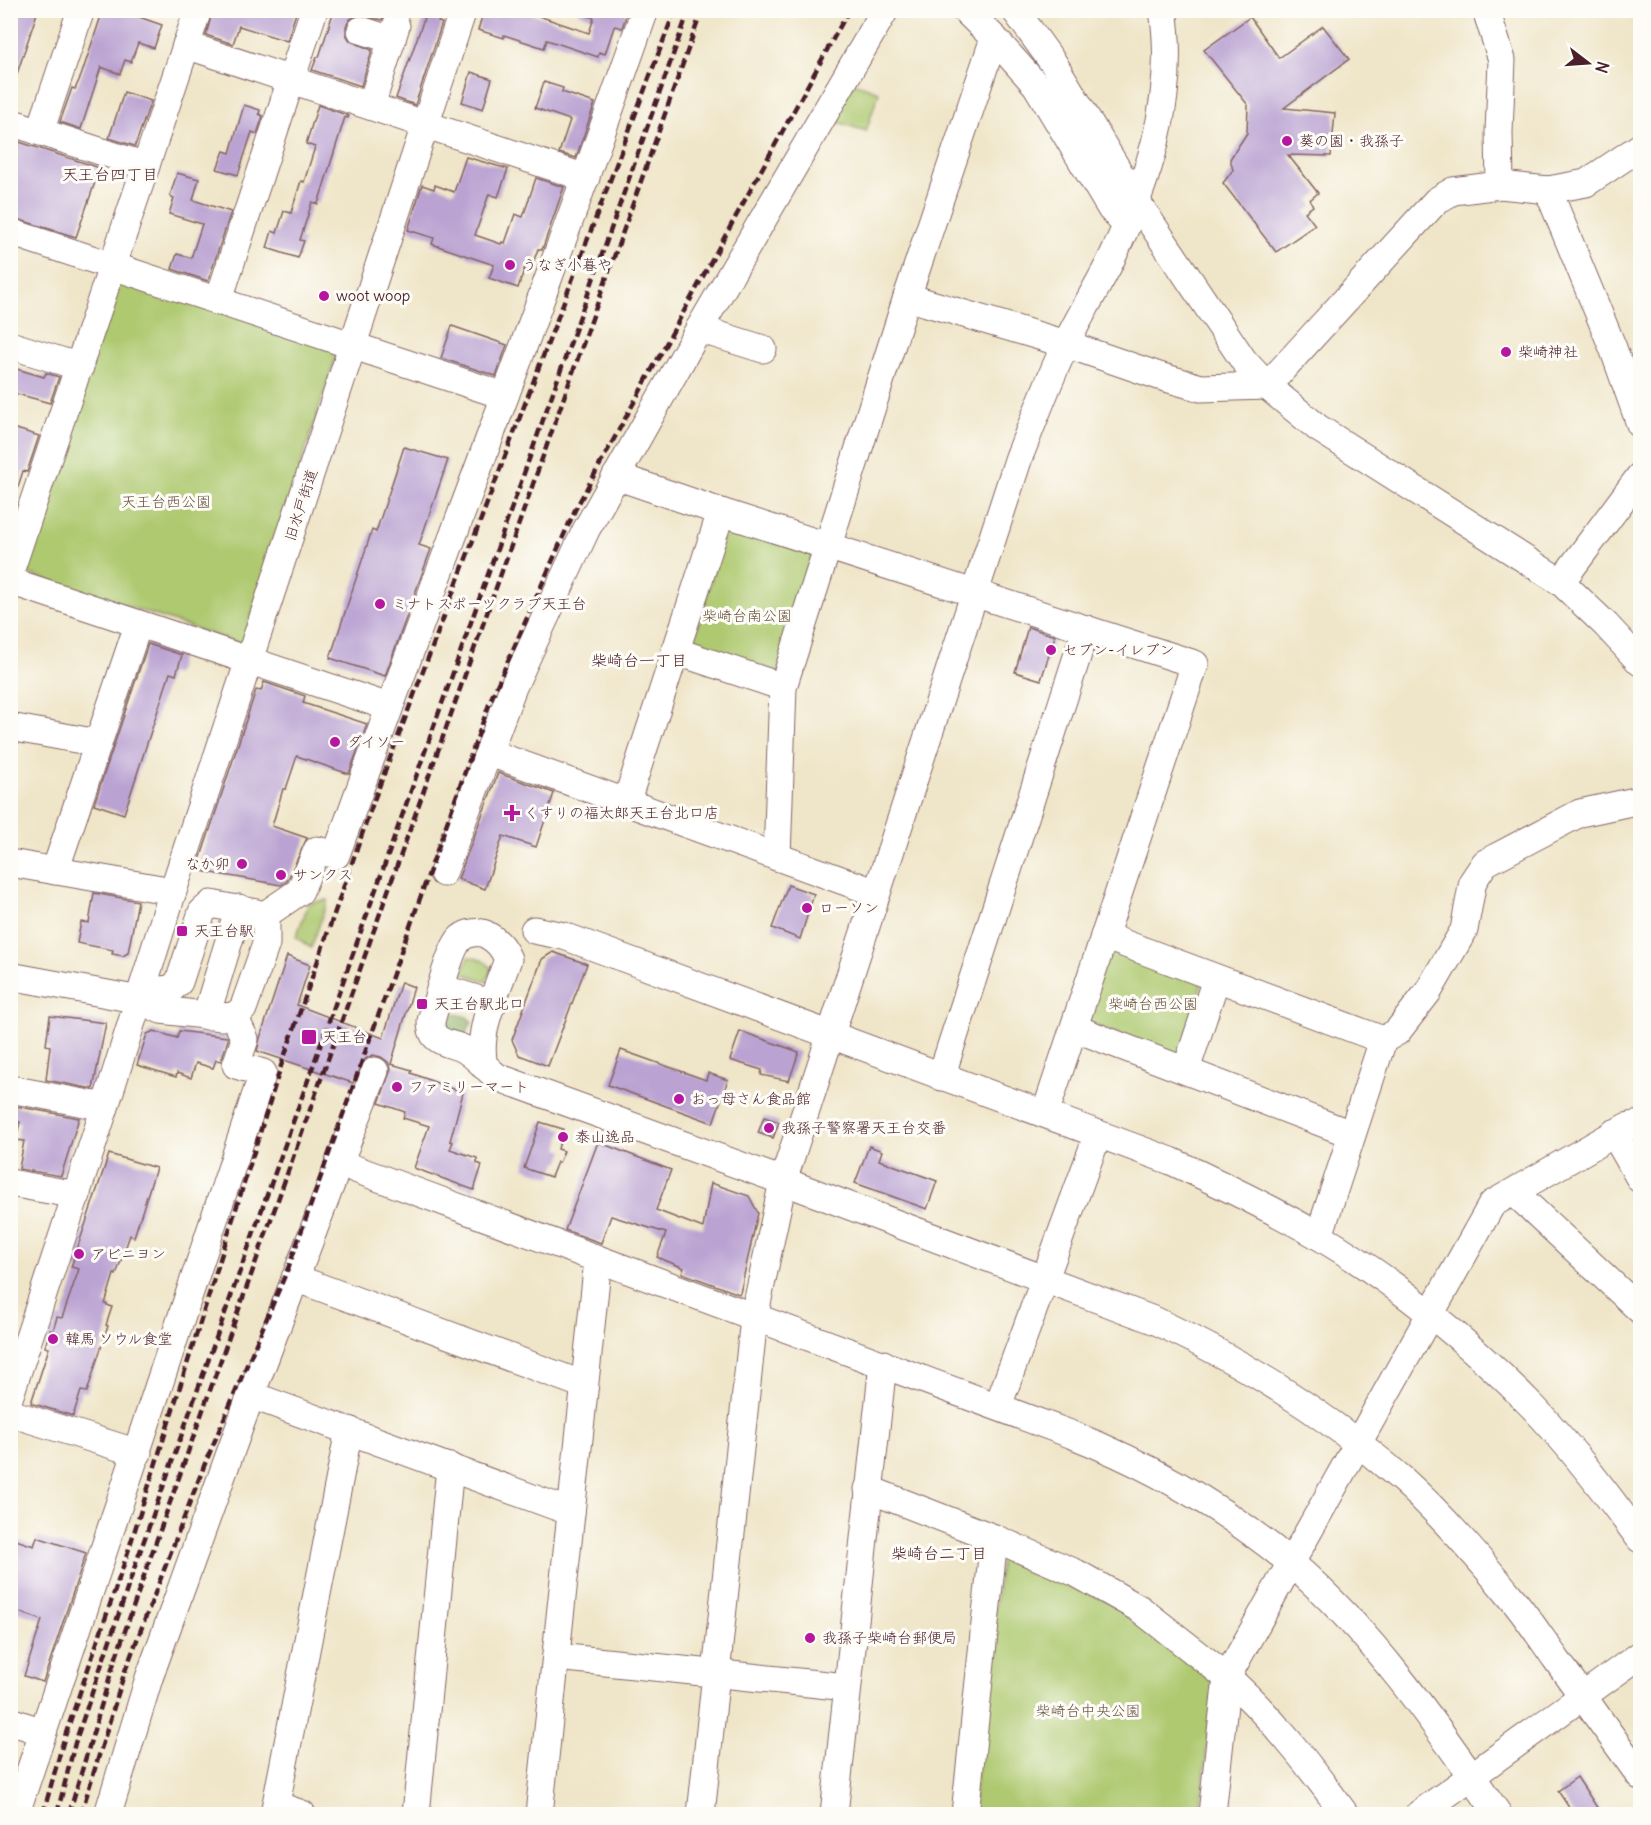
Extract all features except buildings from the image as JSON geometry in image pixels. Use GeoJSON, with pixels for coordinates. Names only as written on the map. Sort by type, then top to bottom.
{"type":"FeatureCollection","features":[{"type":"Feature","properties":{"kind":"street"},"geometry":{"type":"LineString","coordinates":[[40,132],[81,10]]}},
{"type":"Feature","properties":{"kind":"street"},"geometry":{"type":"LineString","coordinates":[[10,572],[114,267],[198,10]]}},
{"type":"Feature","properties":{"kind":"street"},"geometry":{"type":"LineString","coordinates":[[218,302],[314,10]]}},
{"type":"Feature","properties":{"kind":"street","name":"旧水戸街道"},"geometry":{"type":"LineString","coordinates":[[10,1395],[463,10]]}},
{"type":"Feature","properties":{"kind":"street"},"geometry":{"type":"LineString","coordinates":[[206,1016],[251,912],[300,891],[317,850],[336,855],[586,178],[645,10]]}},
{"type":"Feature","properties":{"kind":"street"},"geometry":{"type":"LineString","coordinates":[[443,873],[518,677],[586,530],[699,329],[885,10]]}},
{"type":"Feature","properties":{"kind":"street"},"geometry":{"type":"LineString","coordinates":[[965,10],[994,38],[1036,85],[1112,209],[1131,213]]}},
{"type":"Feature","properties":{"kind":"street"},"geometry":{"type":"LineString","coordinates":[[1015,10],[1054,64],[1131,213],[1244,361],[1267,386],[1318,428],[1561,582],[1641,662]]}},
{"type":"Feature","properties":{"kind":"street"},"geometry":{"type":"LineString","coordinates":[[701,1815],[754,1318],[783,1181],[1019,457],[1066,344],[1109,264],[1155,149],[1162,107],[1167,51],[1163,10]]}},
{"type":"Feature","properties":{"kind":"street"},"geometry":{"type":"LineString","coordinates":[[1486,10],[1502,60],[1500,185]]}},
{"type":"Feature","properties":{"kind":"street"},"geometry":{"type":"LineString","coordinates":[[361,30],[394,33],[371,106]]}},
{"type":"Feature","properties":{"kind":"street"},"geometry":{"type":"LineString","coordinates":[[777,857],[783,687],[994,38]]}},
{"type":"Feature","properties":{"kind":"street"},"geometry":{"type":"LineString","coordinates":[[186,45],[586,178]]}},
{"type":"Feature","properties":{"kind":"street"},"geometry":{"type":"LineString","coordinates":[[10,122],[146,166]]}},
{"type":"Feature","properties":{"kind":"street"},"geometry":{"type":"LineString","coordinates":[[908,297],[1066,344],[1201,388],[1267,386],[1436,201],[1453,191],[1500,185],[1548,190],[1586,183],[1641,147]]}},
{"type":"Feature","properties":{"kind":"street"},"geometry":{"type":"LineString","coordinates":[[1548,190],[1613,348],[1641,424]]}},
{"type":"Feature","properties":{"kind":"street"},"geometry":{"type":"LineString","coordinates":[[10,232],[505,396]]}},
{"type":"Feature","properties":{"kind":"street"},"geometry":{"type":"LineString","coordinates":[[699,329],[763,348]]}},
{"type":"Feature","properties":{"kind":"street"},"geometry":{"type":"LineString","coordinates":[[10,345],[80,368]]}},
{"type":"Feature","properties":{"kind":"street"},"geometry":{"type":"LineString","coordinates":[[615,476],[1195,664],[1045,1114]]}},
{"type":"Feature","properties":{"kind":"street"},"geometry":{"type":"LineString","coordinates":[[1561,582],[1641,476]]}},
{"type":"Feature","properties":{"kind":"street"},"geometry":{"type":"LineString","coordinates":[[626,803],[721,512]]}},
{"type":"Feature","properties":{"kind":"street"},"geometry":{"type":"LineString","coordinates":[[10,582],[389,707]]}},
{"type":"Feature","properties":{"kind":"street"},"geometry":{"type":"LineString","coordinates":[[55,871],[138,625]]}},
{"type":"Feature","properties":{"kind":"street"},"geometry":{"type":"LineString","coordinates":[[941,1077],[1086,629]]}},
{"type":"Feature","properties":{"kind":"street"},"geometry":{"type":"LineString","coordinates":[[675,651],[783,687]]}},
{"type":"Feature","properties":{"kind":"street"},"geometry":{"type":"LineString","coordinates":[[10,727],[98,743]]}},
{"type":"Feature","properties":{"kind":"street"},"geometry":{"type":"LineString","coordinates":[[490,753],[877,893]]}},
{"type":"Feature","properties":{"kind":"street"},"geometry":{"type":"LineString","coordinates":[[1319,1236],[1383,1040],[1397,1032],[1428,992],[1464,930],[1473,881],[1485,863],[1580,813],[1641,800]]}},
{"type":"Feature","properties":{"kind":"street"},"geometry":{"type":"LineString","coordinates":[[10,863],[173,891]]}},
{"type":"Feature","properties":{"kind":"street"},"geometry":{"type":"LineString","coordinates":[[10,976],[140,1000],[161,1010],[206,1016],[234,1016],[243,1009],[266,944],[267,923],[251,912],[217,904],[206,907],[202,912],[179,982],[171,989],[160,990],[140,1000]]}},
{"type":"Feature","properties":{"kind":"street"},"geometry":{"type":"LineString","coordinates":[[477,1049],[508,959],[534,930]]}},
{"type":"Feature","properties":{"kind":"street"},"geometry":{"type":"LineString","coordinates":[[1641,1539],[1595,1479],[1534,1409],[1478,1355],[1397,1289],[1319,1236],[1257,1201],[1171,1161],[564,936],[534,930],[470,933],[460,938],[454,949],[430,1021],[431,1028],[437,1038],[477,1049],[497,1077],[1156,1321],[1258,1374],[1311,1408],[1404,1481],[1479,1560],[1512,1598],[1641,1776]]}},
{"type":"Feature","properties":{"kind":"street"},"geometry":{"type":"LineString","coordinates":[[482,932],[499,943],[508,959]]}},
{"type":"Feature","properties":{"kind":"street"},"geometry":{"type":"LineString","coordinates":[[1104,936],[1383,1040]]}},
{"type":"Feature","properties":{"kind":"street"},"geometry":{"type":"LineString","coordinates":[[1186,1070],[1216,979]]}},
{"type":"Feature","properties":{"kind":"street"},"geometry":{"type":"LineString","coordinates":[[441,988],[493,1004]]}},
{"type":"Feature","properties":{"kind":"street"},"geometry":{"type":"LineString","coordinates":[[17,1815],[263,1073],[236,1065],[244,1039],[234,1016]]}},
{"type":"Feature","properties":{"kind":"street"},"geometry":{"type":"LineString","coordinates":[[1074,1028],[1351,1134]]}},
{"type":"Feature","properties":{"kind":"street"},"geometry":{"type":"LineString","coordinates":[[108,1815],[149,1678],[250,1395],[375,1071]]}},
{"type":"Feature","properties":{"kind":"street"},"geometry":{"type":"LineString","coordinates":[[10,1089],[105,1107]]}},
{"type":"Feature","properties":{"kind":"street"},"geometry":{"type":"LineString","coordinates":[[1212,1815],[1227,1677],[1492,1204],[1626,1126],[1641,1124]]}},
{"type":"Feature","properties":{"kind":"street"},"geometry":{"type":"LineString","coordinates":[[1614,1133],[1641,1179]]}},
{"type":"Feature","properties":{"kind":"street"},"geometry":{"type":"LineString","coordinates":[[998,1406],[1098,1134]]}},
{"type":"Feature","properties":{"kind":"street"},"geometry":{"type":"LineString","coordinates":[[339,1163],[754,1318],[998,1406],[1112,1450],[1143,1465],[1233,1521],[1290,1563],[1325,1596],[1390,1667],[1498,1815]]}},
{"type":"Feature","properties":{"kind":"street"},"geometry":{"type":"LineString","coordinates":[[10,1183],[77,1195]]}},
{"type":"Feature","properties":{"kind":"street"},"geometry":{"type":"LineString","coordinates":[[1514,1192],[1641,1310]]}},
{"type":"Feature","properties":{"kind":"street"},"geometry":{"type":"LineString","coordinates":[[539,1815],[598,1260]]}},
{"type":"Feature","properties":{"kind":"street"},"geometry":{"type":"LineString","coordinates":[[295,1278],[584,1385]]}},
{"type":"Feature","properties":{"kind":"street"},"geometry":{"type":"LineString","coordinates":[[834,1815],[883,1365]]}},
{"type":"Feature","properties":{"kind":"street"},"geometry":{"type":"LineString","coordinates":[[250,1395],[571,1512]]}},
{"type":"Feature","properties":{"kind":"street"},"geometry":{"type":"LineString","coordinates":[[10,1413],[138,1453]]}},
{"type":"Feature","properties":{"kind":"street"},"geometry":{"type":"LineString","coordinates":[[302,1815],[275,1810],[349,1430]]}},
{"type":"Feature","properties":{"kind":"street"},"geometry":{"type":"LineString","coordinates":[[416,1815],[450,1467]]}},
{"type":"Feature","properties":{"kind":"street"},"geometry":{"type":"LineString","coordinates":[[868,1489],[1076,1573],[1140,1609],[1249,1697],[1290,1741],[1345,1815]]}},
{"type":"Feature","properties":{"kind":"street"},"geometry":{"type":"LineString","coordinates":[[965,1815],[994,1538]]}},
{"type":"Feature","properties":{"kind":"street"},"geometry":{"type":"LineString","coordinates":[[1419,1815],[1641,1655]]}},
{"type":"Feature","properties":{"kind":"street"},"geometry":{"type":"LineString","coordinates":[[556,1657],[847,1687]]}},
{"type":"Feature","properties":{"kind":"street"},"geometry":{"type":"LineString","coordinates":[[10,1721],[43,1732]]}},
{"type":"Feature","properties":{"kind":"green space"},"geometry":{"type":"Polygon","coordinates":[[[854,83],[879,92],[866,131],[831,120],[854,83]]]}},
{"type":"Feature","properties":{"kind":"green space","name":"天王台西公園"},"geometry":{"type":"Polygon","coordinates":[[[124,280],[332,347],[336,356],[242,644],[20,571],[117,283],[124,280]]]}},
{"type":"Feature","properties":{"kind":"green space","name":"柴崎台南公園"},"geometry":{"type":"Polygon","coordinates":[[[727,525],[814,548],[780,672],[691,649],[727,525]]]}},
{"type":"Feature","properties":{"kind":"green space"},"geometry":{"type":"Polygon","coordinates":[[[328,900],[311,948],[296,937],[309,903],[328,900]]]}},
{"type":"Feature","properties":{"kind":"green space","name":"柴崎台西公園"},"geometry":{"type":"Polygon","coordinates":[[[1107,950],[1203,980],[1179,1058],[1090,1024],[1086,1014],[1107,950]]]}},
{"type":"Feature","properties":{"kind":"green space"},"geometry":{"type":"Polygon","coordinates":[[[469,957],[482,960],[492,969],[486,981],[461,973],[469,957]]]}},
{"type":"Feature","properties":{"kind":"green space"},"geometry":{"type":"Polygon","coordinates":[[[449,1012],[467,1017],[472,1022],[466,1034],[460,1036],[448,1032],[443,1022],[449,1012]]]}},
{"type":"Feature","properties":{"kind":"green space","name":"柴崎台中央公園"},"geometry":{"type":"Polygon","coordinates":[[[1009,1553],[1134,1615],[1214,1683],[1200,1814],[972,1814],[1001,1556],[1009,1553]]]}},
{"type":"Feature","properties":{"kind":"railway"},"geometry":{"type":"LineString","coordinates":[[43,1814],[64,1739],[126,1558],[281,1066],[374,800],[675,10]]}},
{"type":"Feature","properties":{"kind":"railway"},"geometry":{"type":"LineString","coordinates":[[57,1814],[75,1743],[136,1563],[689,10]]}},
{"type":"Feature","properties":{"kind":"railway"},"geometry":{"type":"LineString","coordinates":[[69,1814],[113,1666],[147,1567],[702,10]]}},
{"type":"Feature","properties":{"kind":"railway"},"geometry":{"type":"LineString","coordinates":[[81,1814],[125,1671],[204,1466],[289,1266],[491,699],[575,510],[849,10]]}},
{"type":"Feature","properties":{"kind":"place","name":"葵の園・我孫子"},"geometry":{"type":"Point","coordinates":[1287,141]}},
{"type":"Feature","properties":{"kind":"place","name":"うなぎ小暮や"},"geometry":{"type":"Point","coordinates":[510,265]}},
{"type":"Feature","properties":{"kind":"place","name":"woot woop"},"geometry":{"type":"Point","coordinates":[324,296]}},
{"type":"Feature","properties":{"kind":"place","name":"柴崎神社"},"geometry":{"type":"Point","coordinates":[1506,352]}},
{"type":"Feature","properties":{"kind":"place","name":"ミナトスポーツクラブ天王台"},"geometry":{"type":"Point","coordinates":[380,604]}},
{"type":"Feature","properties":{"kind":"place","name":"セブン-イレブン"},"geometry":{"type":"Point","coordinates":[1051,650]}},
{"type":"Feature","properties":{"kind":"place","name":"ダイソー"},"geometry":{"type":"Point","coordinates":[335,742]}},
{"type":"Feature","properties":{"kind":"place","name":"くすりの福太郎天王台北口店"},"geometry":{"type":"Point","coordinates":[512,813]}},
{"type":"Feature","properties":{"kind":"place","name":"なか卯"},"geometry":{"type":"Point","coordinates":[242,864]}},
{"type":"Feature","properties":{"kind":"place","name":"サンクス"},"geometry":{"type":"Point","coordinates":[281,875]}},
{"type":"Feature","properties":{"kind":"place","name":"ローソン"},"geometry":{"type":"Point","coordinates":[807,908]}},
{"type":"Feature","properties":{"kind":"place","name":"天王台駅"},"geometry":{"type":"Point","coordinates":[182,931]}},
{"type":"Feature","properties":{"kind":"place","name":"天王台駅北口"},"geometry":{"type":"Point","coordinates":[422,1004]}},
{"type":"Feature","properties":{"kind":"place","name":"天王台"},"geometry":{"type":"Point","coordinates":[309,1037]}},
{"type":"Feature","properties":{"kind":"place","name":"ファミリーマート"},"geometry":{"type":"Point","coordinates":[397,1087]}},
{"type":"Feature","properties":{"kind":"place","name":"おっ母さん食品館"},"geometry":{"type":"Point","coordinates":[679,1099]}},
{"type":"Feature","properties":{"kind":"place","name":"我孫子警察署天王台交番"},"geometry":{"type":"Point","coordinates":[769,1128]}},
{"type":"Feature","properties":{"kind":"place","name":"泰山逸品"},"geometry":{"type":"Point","coordinates":[563,1137]}},
{"type":"Feature","properties":{"kind":"place","name":"アビニヨン"},"geometry":{"type":"Point","coordinates":[79,1254]}},
{"type":"Feature","properties":{"kind":"place","name":"韓馬 ソウル食堂"},"geometry":{"type":"Point","coordinates":[53,1339]}},
{"type":"Feature","properties":{"kind":"place","name":"我孫子柴崎台郵便局"},"geometry":{"type":"Point","coordinates":[810,1638]}},
{"type":"Feature","properties":{"kind":"district","name":"天王台四丁目"},"geometry":{"type":"Point","coordinates":[110,174]}},
{"type":"Feature","properties":{"kind":"district","name":"柴崎台一丁目"},"geometry":{"type":"Point","coordinates":[639,660]}},
{"type":"Feature","properties":{"kind":"district","name":"柴崎台二丁目"},"geometry":{"type":"Point","coordinates":[939,1553]}}]}
